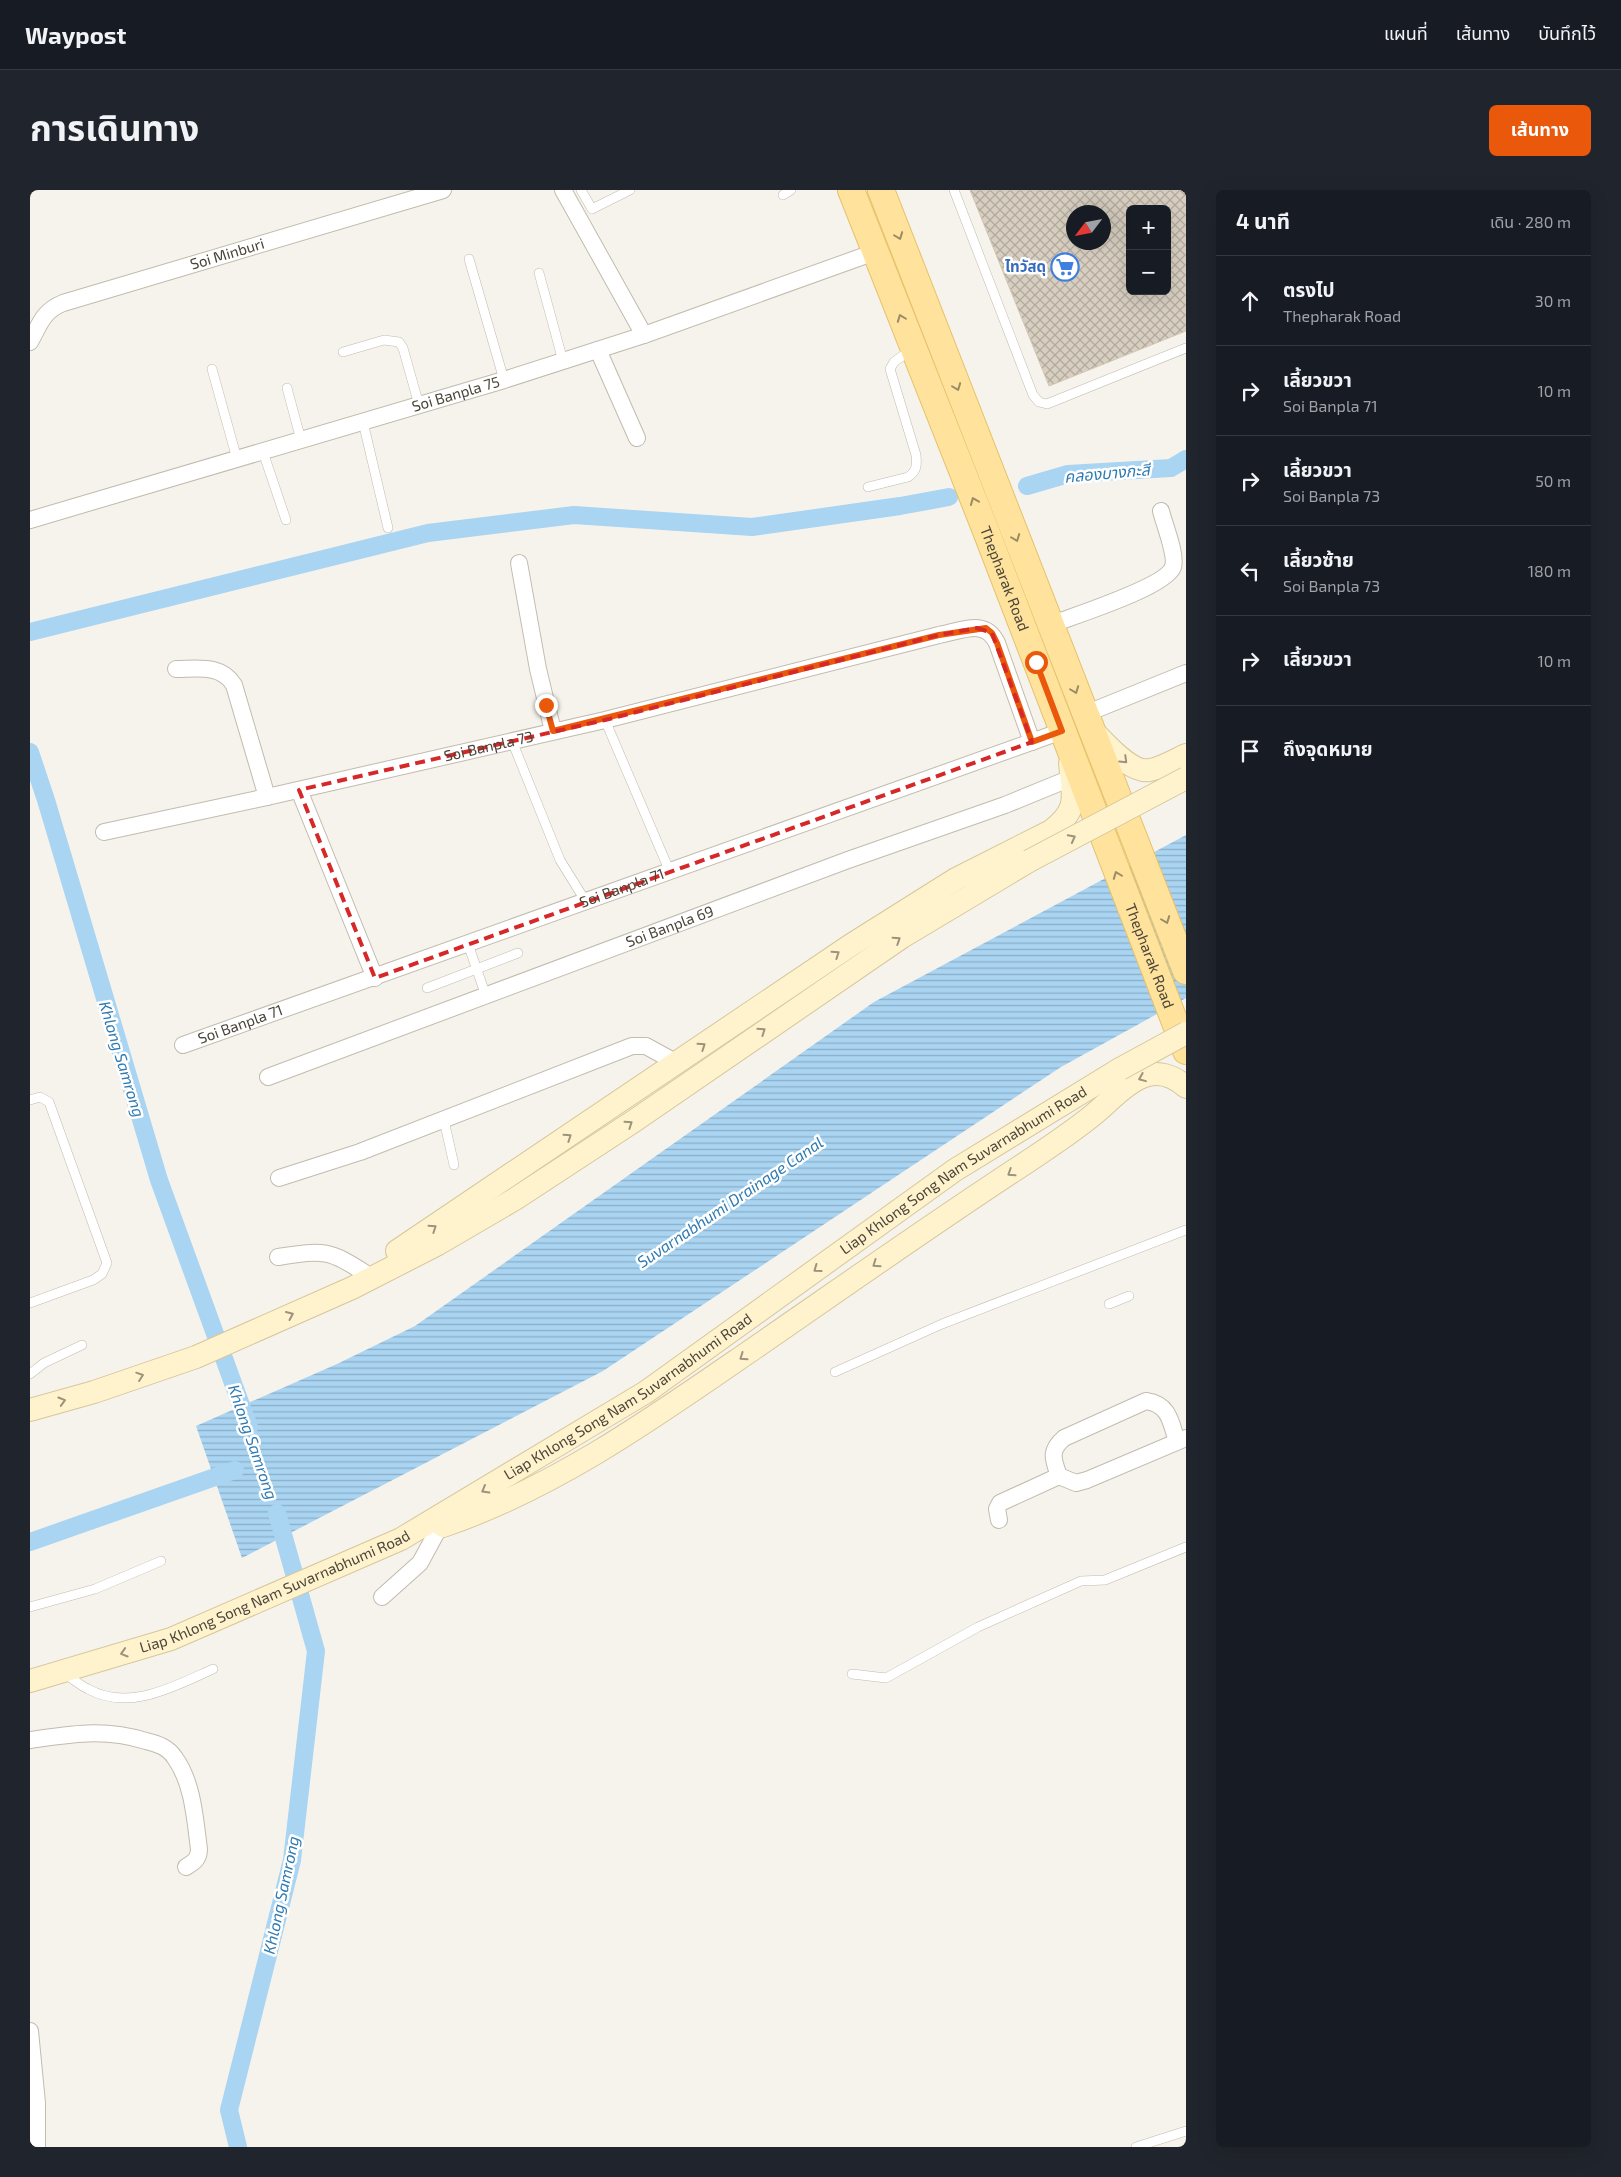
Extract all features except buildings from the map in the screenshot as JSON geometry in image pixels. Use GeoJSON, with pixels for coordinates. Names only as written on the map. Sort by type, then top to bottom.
{"type":"FeatureCollection","features":[{"type":"Feature","properties":{"kind":"main road","name":"Thepharak Road"},"geometry":{"type":"LineString","coordinates":[[851,190],[986,531],[1186,1051]]}},
{"type":"Feature","properties":{"kind":"main road","name":"Thepharak Road"},"geometry":{"type":"LineString","coordinates":[[881,190],[1186,971]]}},
{"type":"Feature","properties":{"kind":"main road"},"geometry":{"type":"LineString","coordinates":[[1087,720],[1131,766],[1141,771],[1152,770],[1186,755]]}},
{"type":"Feature","properties":{"kind":"main road"},"geometry":{"type":"LineString","coordinates":[[351,1286],[394,1254],[851,945],[956,879],[1051,831],[1065,821],[1071,812],[1073,797],[1065,738]]}},
{"type":"Feature","properties":{"kind":"main road"},"geometry":{"type":"LineString","coordinates":[[30,1410],[94,1392],[196,1357],[438,1244],[515,1199],[634,1121],[902,937],[1029,861],[1186,778]]}},
{"type":"Feature","properties":{"kind":"main road","name":"Liap Khlong Song Nam Suvarnabhumi Road"},"geometry":{"type":"LineString","coordinates":[[30,1680],[64,1672],[170,1639],[406,1536],[646,1392],[954,1170],[1120,1069],[1186,1033]]}},
{"type":"Feature","properties":{"kind":"main road"},"geometry":{"type":"LineString","coordinates":[[406,1536],[439,1528],[467,1518],[526,1491],[590,1457],[655,1417],[940,1219],[1072,1133],[1128,1085],[1142,1077],[1158,1074],[1170,1076],[1186,1087]]}},
{"type":"Feature","properties":{"kind":"street","name":"Soi Minburi"},"geometry":{"type":"LineString","coordinates":[[30,342],[45,314],[51,307],[443,190]]}},
{"type":"Feature","properties":{"kind":"street"},"geometry":{"type":"LineString","coordinates":[[563,190],[644,335]]}},
{"type":"Feature","properties":{"kind":"street","name":"Soi Banpla 75"},"geometry":{"type":"LineString","coordinates":[[30,520],[504,380],[644,335],[875,252]]}},
{"type":"Feature","properties":{"kind":"street"},"geometry":{"type":"LineString","coordinates":[[598,350],[637,438]]}},
{"type":"Feature","properties":{"kind":"street"},"geometry":{"type":"LineString","coordinates":[[1050,625],[1149,587],[1170,573],[1175,559],[1161,511]]}},
{"type":"Feature","properties":{"kind":"street"},"geometry":{"type":"LineString","coordinates":[[519,563],[538,669],[553,731]]}},
{"type":"Feature","properties":{"kind":"street","name":"Soi Banpla 73"},"geometry":{"type":"LineString","coordinates":[[104,832],[268,797],[605,720],[939,635],[986,628],[992,633],[997,643],[1032,742]]}},
{"type":"Feature","properties":{"kind":"street"},"geometry":{"type":"LineString","coordinates":[[176,669],[214,669],[228,676],[234,685],[268,797]]}},
{"type":"Feature","properties":{"kind":"street"},"geometry":{"type":"LineString","coordinates":[[1087,720],[1186,673]]}},
{"type":"Feature","properties":{"kind":"street","name":"Soi Banpla 71"},"geometry":{"type":"LineString","coordinates":[[183,1045],[1032,742],[1065,738]]}},
{"type":"Feature","properties":{"kind":"street","name":"Soi Banpla 69"},"geometry":{"type":"LineString","coordinates":[[268,1077],[848,860],[1005,805],[1071,778]]}},
{"type":"Feature","properties":{"kind":"street"},"geometry":{"type":"LineString","coordinates":[[299,790],[375,978]]}},
{"type":"Feature","properties":{"kind":"street"},"geometry":{"type":"LineString","coordinates":[[279,1178],[360,1152],[632,1046],[646,1046],[677,1063]]}},
{"type":"Feature","properties":{"kind":"street"},"geometry":{"type":"LineString","coordinates":[[278,1257],[326,1252],[340,1257],[351,1286]]}},
{"type":"Feature","properties":{"kind":"street"},"geometry":{"type":"LineString","coordinates":[[999,1520],[997,1509],[1000,1503],[1059,1476],[1076,1483],[1087,1480],[1181,1440],[1164,1409],[1158,1403],[1146,1402],[1064,1438],[1055,1445],[1052,1457],[1059,1476]]}},
{"type":"Feature","properties":{"kind":"street"},"geometry":{"type":"LineString","coordinates":[[382,1598],[420,1562],[439,1528]]}},
{"type":"Feature","properties":{"kind":"street"},"geometry":{"type":"LineString","coordinates":[[30,1740],[97,1732],[124,1734],[168,1749],[183,1773],[192,1804],[199,1849],[199,1855],[194,1862],[186,1867]]}},
{"type":"Feature","properties":{"kind":"street"},"geometry":{"type":"LineString","coordinates":[[30,2031],[37,2103],[37,2147]]}},
{"type":"Feature","properties":{"kind":"lane"},"geometry":{"type":"LineString","coordinates":[[581,190],[592,208],[630,190]]}},
{"type":"Feature","properties":{"kind":"lane"},"geometry":{"type":"LineString","coordinates":[[782,195],[791,190]]}},
{"type":"Feature","properties":{"kind":"lane"},"geometry":{"type":"LineString","coordinates":[[954,190],[1033,396],[1039,402],[1047,404],[1186,348]]}},
{"type":"Feature","properties":{"kind":"lane"},"geometry":{"type":"LineString","coordinates":[[469,258],[504,380]]}},
{"type":"Feature","properties":{"kind":"lane"},"geometry":{"type":"LineString","coordinates":[[539,273],[563,361]]}},
{"type":"Feature","properties":{"kind":"lane"},"geometry":{"type":"LineString","coordinates":[[343,352],[384,340],[399,342],[403,348],[419,405]]}},
{"type":"Feature","properties":{"kind":"lane"},"geometry":{"type":"LineString","coordinates":[[868,487],[908,476],[914,473],[917,466],[916,455],[890,369],[894,362],[913,349]]}},
{"type":"Feature","properties":{"kind":"lane"},"geometry":{"type":"LineString","coordinates":[[212,369],[237,459]]}},
{"type":"Feature","properties":{"kind":"lane"},"geometry":{"type":"LineString","coordinates":[[287,388],[301,440]]}},
{"type":"Feature","properties":{"kind":"lane"},"geometry":{"type":"LineString","coordinates":[[363,422],[388,528]]}},
{"type":"Feature","properties":{"kind":"lane"},"geometry":{"type":"LineString","coordinates":[[263,452],[286,520]]}},
{"type":"Feature","properties":{"kind":"lane"},"geometry":{"type":"LineString","coordinates":[[605,720],[670,872]]}},
{"type":"Feature","properties":{"kind":"lane"},"geometry":{"type":"LineString","coordinates":[[512,741],[560,860],[586,902]]}},
{"type":"Feature","properties":{"kind":"lane"},"geometry":{"type":"LineString","coordinates":[[468,944],[486,996]]}},
{"type":"Feature","properties":{"kind":"lane"},"geometry":{"type":"LineString","coordinates":[[427,988],[518,953]]}},
{"type":"Feature","properties":{"kind":"lane"},"geometry":{"type":"LineString","coordinates":[[30,1100],[40,1097],[49,1102],[106,1263],[102,1274],[93,1280],[30,1303]]}},
{"type":"Feature","properties":{"kind":"lane"},"geometry":{"type":"LineString","coordinates":[[444,1120],[454,1165]]}},
{"type":"Feature","properties":{"kind":"lane"},"geometry":{"type":"LineString","coordinates":[[836,1372],[942,1324],[1186,1230]]}},
{"type":"Feature","properties":{"kind":"lane"},"geometry":{"type":"LineString","coordinates":[[1109,1304],[1129,1296]]}},
{"type":"Feature","properties":{"kind":"lane"},"geometry":{"type":"LineString","coordinates":[[30,1374],[44,1363],[82,1345]]}},
{"type":"Feature","properties":{"kind":"lane"},"geometry":{"type":"LineString","coordinates":[[852,1674],[886,1678],[978,1627],[1081,1581],[1105,1580],[1186,1547]]}},
{"type":"Feature","properties":{"kind":"lane"},"geometry":{"type":"LineString","coordinates":[[30,1607],[95,1588],[161,1561]]}},
{"type":"Feature","properties":{"kind":"lane"},"geometry":{"type":"LineString","coordinates":[[64,1672],[88,1689],[118,1699],[145,1696],[169,1689],[213,1669]]}},
{"type":"Feature","properties":{"kind":"lane"},"geometry":{"type":"LineString","coordinates":[[1136,2147],[1186,2131]]}},
{"type":"Feature","properties":{"kind":"highlighted area"},"geometry":{"type":"Polygon","coordinates":[[[977,628],[992,633],[1032,742],[375,978],[299,790],[605,720],[939,635],[977,628]]]}},
{"type":"Feature","properties":{"kind":"water","name":"Suvarnabhumi Drainage Canal"},"geometry":{"type":"Polygon","coordinates":[[[1186,835],[1186,998],[1061,1067],[603,1371],[242,1558],[196,1426],[337,1364],[415,1326],[874,1002],[1186,835]]]}},
{"type":"Feature","properties":{"kind":"waterway","name":"คลองบางกะสี"},"geometry":{"type":"LineString","coordinates":[[1027,486],[1068,474],[1171,468],[1186,459]]}},
{"type":"Feature","properties":{"kind":"waterway"},"geometry":{"type":"LineString","coordinates":[[30,632],[428,533],[574,515],[752,527],[900,506],[949,497]]}},
{"type":"Feature","properties":{"kind":"waterway","name":"Khlong Samrong"},"geometry":{"type":"LineString","coordinates":[[30,752],[159,1180],[249,1427]]}},
{"type":"Feature","properties":{"kind":"waterway"},"geometry":{"type":"LineString","coordinates":[[30,1542],[235,1470]]}},
{"type":"Feature","properties":{"kind":"waterway","name":"Khlong Samrong"},"geometry":{"type":"LineString","coordinates":[[238,2147],[229,2110],[292,1860],[316,1651],[277,1513]]}},
{"type":"Feature","properties":{"kind":"place","name":"ไทวัสดุ"},"geometry":{"type":"Point","coordinates":[1065,267]}},
{"type":"Feature","properties":{"kind":"route"},"geometry":{"type":"LineString","coordinates":[[546,705],[553,731],[605,720],[939,635],[986,628],[992,633],[997,643],[1032,742],[1062,731],[1036,662]]}}]}
